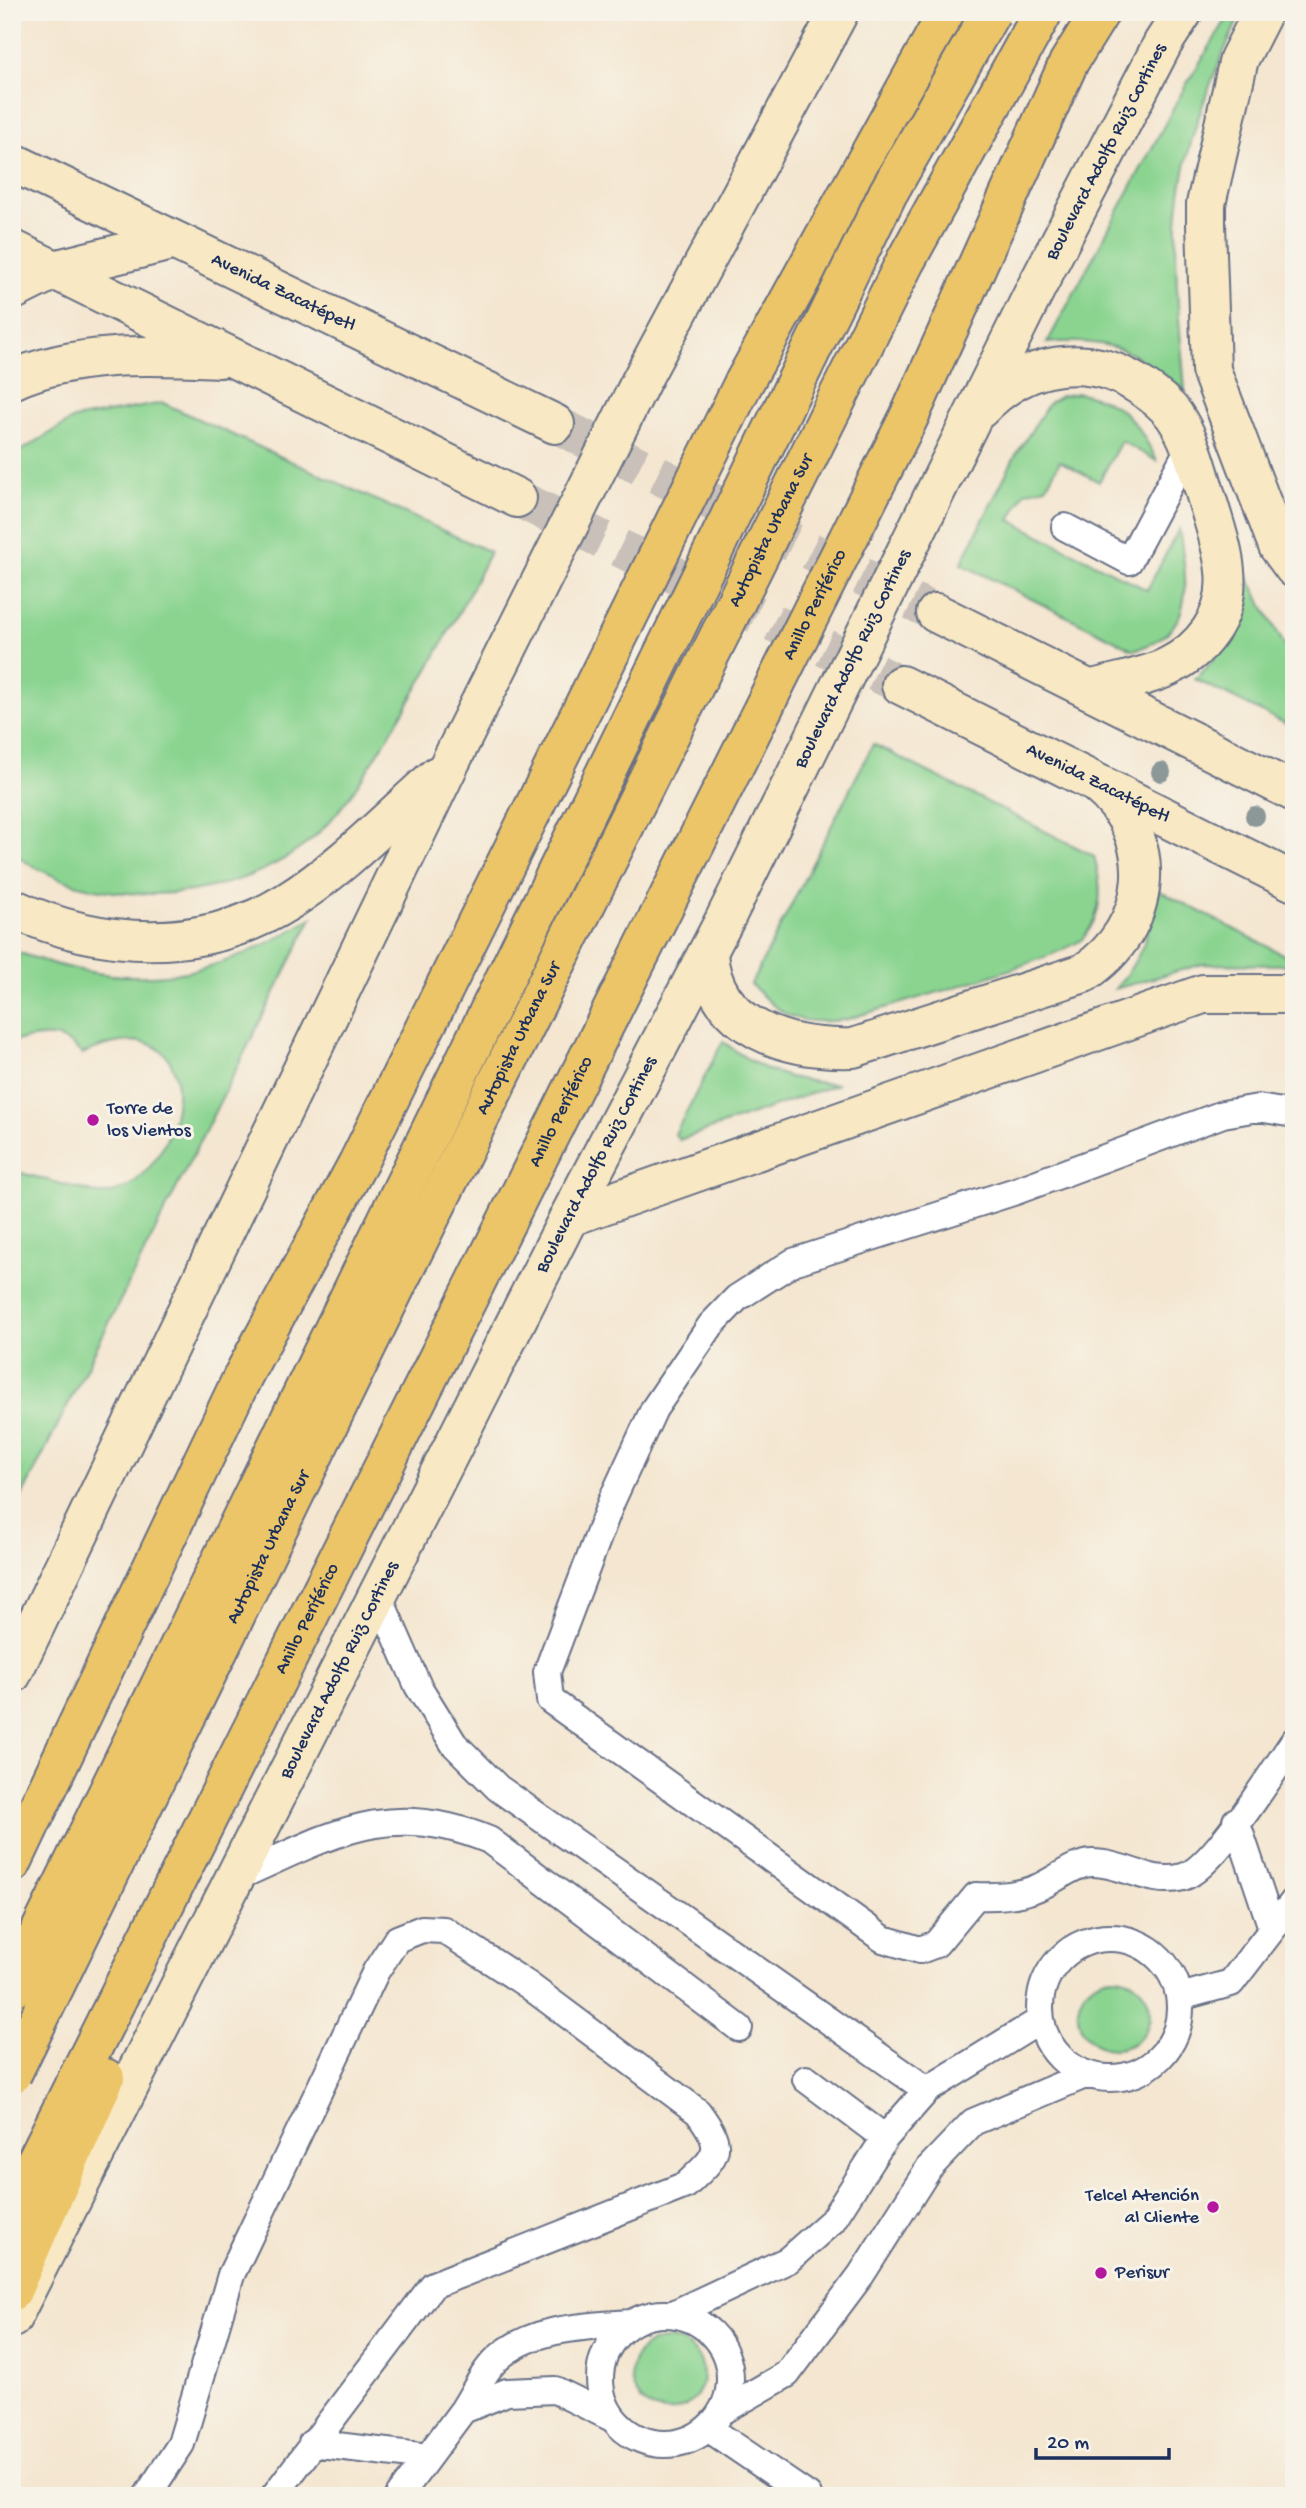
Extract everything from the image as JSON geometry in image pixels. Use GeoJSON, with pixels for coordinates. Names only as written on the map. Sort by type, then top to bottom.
{"type":"FeatureCollection","features":[{"type":"Feature","properties":{"kind":"highway"},"geometry":{"type":"LineString","coordinates":[[12,1863],[244,1374],[358,1163],[741,388],[948,12]]}},
{"type":"Feature","properties":{"kind":"highway","name":"Autopista Urbana Sur"},"geometry":{"type":"LineString","coordinates":[[12,1989],[876,218],[991,12]]}},
{"type":"Feature","properties":{"kind":"highway","name":"Autopista Urbana Sur"},"geometry":{"type":"LineString","coordinates":[[12,2074],[397,1282],[898,274],[1043,12]]}},
{"type":"Feature","properties":{"kind":"highway","name":"Anillo Periférico"},"geometry":{"type":"LineString","coordinates":[[12,2208],[272,1695],[909,417],[1069,62],[1100,12]]}},
{"type":"Feature","properties":{"kind":"highway"},"geometry":{"type":"LineString","coordinates":[[12,2291],[272,1695]]}},
{"type":"Feature","properties":{"kind":"main road"},"geometry":{"type":"LineString","coordinates":[[12,1674],[449,765],[642,379],[839,12]]}},
{"type":"Feature","properties":{"kind":"main road","name":"Boulevard Adolfo Ruiz Cortines"},"geometry":{"type":"LineString","coordinates":[[12,2318],[569,1217],[708,954],[971,419],[1157,54],[1182,12]]}},
{"type":"Feature","properties":{"kind":"main road"},"geometry":{"type":"LineString","coordinates":[[1263,12],[1239,59],[1206,204],[1211,370],[1278,546],[1294,569]]}},
{"type":"Feature","properties":{"kind":"main road","name":"Avenida Zacatépetl"},"geometry":{"type":"LineString","coordinates":[[12,162],[555,424]]}},
{"type":"Feature","properties":{"kind":"main road"},"geometry":{"type":"LineString","coordinates":[[12,291],[54,270],[171,241]]}},
{"type":"Feature","properties":{"kind":"main road"},"geometry":{"type":"LineString","coordinates":[[12,249],[517,498]]}},
{"type":"Feature","properties":{"kind":"main road"},"geometry":{"type":"LineString","coordinates":[[12,380],[61,362],[158,356],[233,359]]}},
{"type":"Feature","properties":{"kind":"main road"},"geometry":{"type":"LineString","coordinates":[[971,419],[1009,384],[1048,368],[1087,364],[1132,381],[1154,396],[1173,414],[1190,446],[1225,559],[1225,597],[1219,615],[1200,643],[1171,666],[1135,681],[1090,690]]}},
{"type":"Feature","properties":{"kind":"main road"},"geometry":{"type":"LineString","coordinates":[[936,613],[1294,792]]}},
{"type":"Feature","properties":{"kind":"main road","name":"Avenida Zacatépetl"},"geometry":{"type":"LineString","coordinates":[[901,685],[1294,882]]}},
{"type":"Feature","properties":{"kind":"main road"},"geometry":{"type":"LineString","coordinates":[[12,908],[78,932],[118,940],[158,942],[221,931],[285,903],[317,882],[449,765]]}},
{"type":"Feature","properties":{"kind":"main road"},"geometry":{"type":"LineString","coordinates":[[708,954],[714,986],[736,1015],[773,1037],[825,1049],[853,1048],[1084,974],[1105,959],[1122,939],[1137,903],[1140,876],[1139,848],[1130,823],[1116,800],[1097,783]]}},
{"type":"Feature","properties":{"kind":"main road"},"geometry":{"type":"LineString","coordinates":[[569,1217],[1203,994],[1294,994]]}},
{"type":"Feature","properties":{"kind":"lane"},"geometry":{"type":"LineString","coordinates":[[1065,527],[1129,561],[1190,446]]}},
{"type":"Feature","properties":{"kind":"lane"},"geometry":{"type":"LineString","coordinates":[[1294,1114],[1258,1108],[1223,1114],[1016,1191],[793,1262],[737,1298],[711,1325],[654,1409],[612,1500],[547,1672],[550,1700],[883,1939],[919,1950],[936,1944],[976,1896],[1007,1897],[1039,1887],[1068,1871],[1092,1863],[1151,1878],[1183,1877],[1208,1860],[1294,1741]]}},
{"type":"Feature","properties":{"kind":"lane"},"geometry":{"type":"LineString","coordinates":[[378,1595],[418,1686],[454,1744],[498,1788],[927,2090]]}},
{"type":"Feature","properties":{"kind":"lane"},"geometry":{"type":"LineString","coordinates":[[235,1878],[341,1832],[393,1819],[426,1820],[459,1828],[489,1840],[739,2028]]}},
{"type":"Feature","properties":{"kind":"lane"},"geometry":{"type":"LineString","coordinates":[[1236,1821],[1272,1928]]}},
{"type":"Feature","properties":{"kind":"lane"},"geometry":{"type":"LineString","coordinates":[[1180,1997],[1231,1983],[1294,1901]]}},
{"type":"Feature","properties":{"kind":"lane"},"geometry":{"type":"LineString","coordinates":[[147,2496],[181,2444],[231,2275],[376,1971],[397,1939],[422,1929],[444,1930],[528,1985],[698,2112],[714,2134],[717,2146],[712,2161],[686,2185],[433,2285],[274,2496]]}},
{"type":"Feature","properties":{"kind":"lane"},"geometry":{"type":"LineString","coordinates":[[1120,1938],[1141,1945],[1159,1957],[1173,1974],[1180,1997],[1180,2022],[1170,2045],[1155,2064],[1133,2075],[1109,2079],[1085,2075],[1064,2062],[1049,2043],[1041,2020],[1041,1998],[1047,1978],[1060,1959],[1078,1946],[1098,1939],[1120,1938]]}},
{"type":"Feature","properties":{"kind":"lane"},"geometry":{"type":"LineString","coordinates":[[399,2496],[463,2410],[495,2360],[531,2338],[582,2326],[631,2323],[651,2316],[673,2314],[788,2260],[832,2221],[885,2138],[927,2090],[1041,2020]]}},
{"type":"Feature","properties":{"kind":"lane"},"geometry":{"type":"LineString","coordinates":[[463,2410],[507,2392],[555,2390],[612,2418],[637,2438],[668,2445],[689,2440],[787,2374],[861,2275],[929,2168],[973,2122],[1085,2075]]}},
{"type":"Feature","properties":{"kind":"lane"},"geometry":{"type":"LineString","coordinates":[[806,2079],[885,2138]]}},
{"type":"Feature","properties":{"kind":"lane"},"geometry":{"type":"LineString","coordinates":[[673,2314],[693,2320],[710,2332],[723,2349],[730,2370],[729,2391],[715,2420]]}},
{"type":"Feature","properties":{"kind":"lane"},"geometry":{"type":"LineString","coordinates":[[612,2418],[601,2389],[604,2357],[614,2338],[631,2323]]}},
{"type":"Feature","properties":{"kind":"lane"},"geometry":{"type":"LineString","coordinates":[[715,2420],[808,2496]]}},
{"type":"Feature","properties":{"kind":"lane"},"geometry":{"type":"LineString","coordinates":[[312,2443],[428,2457]]}},
{"type":"Feature","properties":{"kind":"green space"},"geometry":{"type":"Polygon","coordinates":[[[1231,12],[1242,12],[1196,124],[1184,170],[1177,218],[1176,267],[1185,391],[1151,366],[1122,350],[1089,342],[1047,343],[1186,85],[1231,12]]]}},
{"type":"Feature","properties":{"kind":"green space"},"geometry":{"type":"Polygon","coordinates":[[[1078,393],[1107,401],[1127,415],[1143,435],[1157,461],[1121,441],[1099,482],[1060,461],[1046,487],[1025,492],[1010,520],[1147,590],[1179,529],[1184,567],[1184,603],[1169,631],[1155,642],[1134,650],[961,564],[1014,458],[1049,403],[1061,396],[1078,393]]]}},
{"type":"Feature","properties":{"kind":"green space"},"geometry":{"type":"Polygon","coordinates":[[[163,403],[490,552],[442,644],[390,734],[352,792],[319,833],[272,866],[233,881],[192,891],[132,894],[96,889],[62,880],[12,853],[12,456],[74,419],[163,403]]]}},
{"type":"Feature","properties":{"kind":"green space"},"geometry":{"type":"Polygon","coordinates":[[[1240,563],[1294,663],[1294,728],[1195,679],[1209,665],[1226,640],[1240,563]]]}},
{"type":"Feature","properties":{"kind":"green space"},"geometry":{"type":"Polygon","coordinates":[[[873,744],[1094,856],[1100,898],[1095,918],[1084,937],[1045,957],[1011,969],[844,1020],[802,1020],[782,1012],[762,996],[751,984],[873,744]]]}},
{"type":"Feature","properties":{"kind":"green space"},"geometry":{"type":"Polygon","coordinates":[[[1148,885],[1294,960],[1294,965],[1203,964],[1115,989],[1140,953],[1145,941],[1149,915],[1148,885]]]}},
{"type":"Feature","properties":{"kind":"green space"},"geometry":{"type":"Polygon","coordinates":[[[312,918],[12,1516],[12,1159],[21,1173],[99,1194],[128,1186],[152,1164],[169,1134],[177,1101],[174,1071],[159,1049],[129,1041],[82,1054],[74,1046],[58,1038],[12,1041],[12,950],[93,973],[166,975],[238,957],[312,918]]]}},
{"type":"Feature","properties":{"kind":"green space"},"geometry":{"type":"Polygon","coordinates":[[[723,1041],[749,1060],[777,1073],[806,1081],[838,1084],[679,1140],[675,1134],[723,1041]]]}},
{"type":"Feature","properties":{"kind":"green space"},"geometry":{"type":"Polygon","coordinates":[[[1114,1977],[1134,1983],[1144,1993],[1150,2013],[1144,2033],[1134,2043],[1114,2049],[1094,2043],[1084,2033],[1078,2013],[1084,1993],[1094,1983],[1114,1977]]]}},
{"type":"Feature","properties":{"kind":"green space"},"geometry":{"type":"Polygon","coordinates":[[[667,2339],[687,2345],[697,2355],[703,2375],[697,2395],[687,2405],[667,2411],[647,2405],[637,2395],[631,2375],[637,2355],[647,2345],[667,2339]]]}},
{"type":"Feature","properties":{"kind":"tunnel"},"geometry":{"type":"LineString","coordinates":[[555,424],[936,613]]}},
{"type":"Feature","properties":{"kind":"tunnel"},"geometry":{"type":"LineString","coordinates":[[517,498],[901,685]]}},
{"type":"Feature","properties":{"kind":"place","name":"Torre de los Vientos"},"geometry":{"type":"Point","coordinates":[93,1120]}},
{"type":"Feature","properties":{"kind":"place","name":"Telcel Atención al Cliente"},"geometry":{"type":"Point","coordinates":[1213,2207]}},
{"type":"Feature","properties":{"kind":"place","name":"Perisur"},"geometry":{"type":"Point","coordinates":[1101,2273]}}]}
